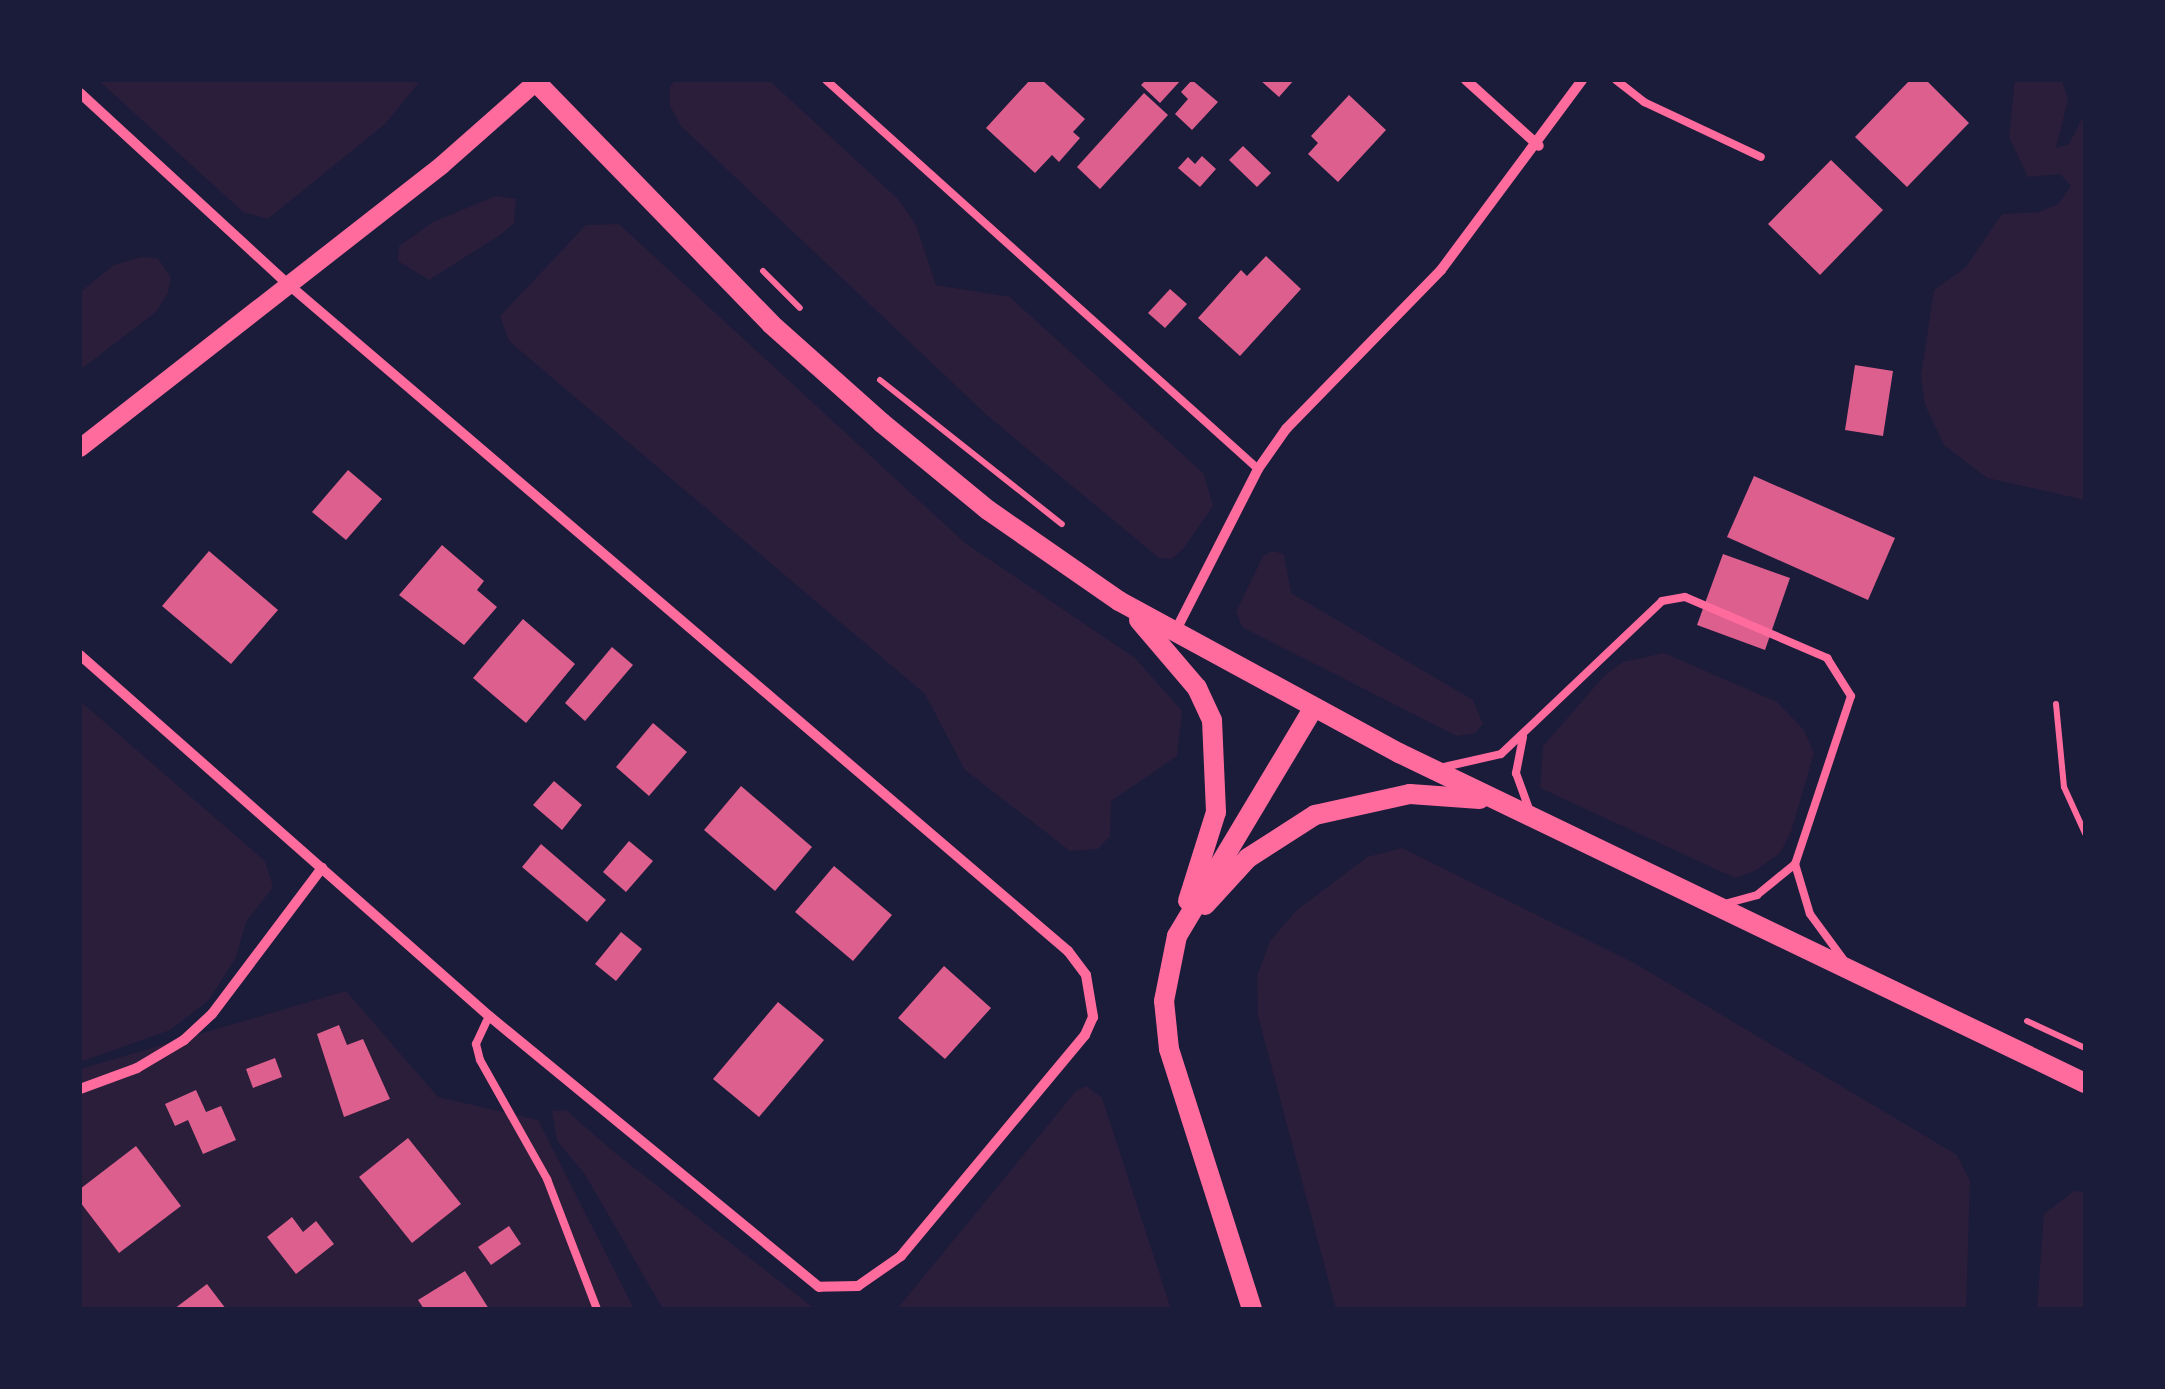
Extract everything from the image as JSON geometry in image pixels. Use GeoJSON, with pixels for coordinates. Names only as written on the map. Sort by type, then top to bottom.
{"type":"FeatureCollection","features":[{"type":"Feature","properties":{"kind":"main road"},"geometry":{"type":"LineString","coordinates":[[536,81],[771,324],[882,423],[988,510],[1120,601],[1418,763],[2085,1083]]}},
{"type":"Feature","properties":{"kind":"main road"},"geometry":{"type":"LineString","coordinates":[[1120,601],[1165,646],[1212,720],[1216,812],[1177,936],[1164,1001],[1169,1049],[1252,1309]]}},
{"type":"Feature","properties":{"kind":"main road"},"geometry":{"type":"LineString","coordinates":[[1177,936],[1313,708]]}},
{"type":"Feature","properties":{"kind":"main road"},"geometry":{"type":"LineString","coordinates":[[1177,936],[1248,858],[1315,816],[1410,794],[1498,801]]}},
{"type":"Feature","properties":{"kind":"street"},"geometry":{"type":"LineString","coordinates":[[1466,80],[1539,146]]}},
{"type":"Feature","properties":{"kind":"street"},"geometry":{"type":"LineString","coordinates":[[1175,632],[1258,468],[1314,396],[1441,270],[1539,146],[1582,80]]}},
{"type":"Feature","properties":{"kind":"street"},"geometry":{"type":"LineString","coordinates":[[80,448],[289,285],[536,81]]}},
{"type":"Feature","properties":{"kind":"street"},"geometry":{"type":"LineString","coordinates":[[80,92],[289,285],[1054,939],[1086,975],[1093,1017],[1085,1035],[901,1256],[858,1286],[835,1290],[820,1287],[489,1016],[80,655]]}},
{"type":"Feature","properties":{"kind":"street"},"geometry":{"type":"LineString","coordinates":[[80,1089],[137,1068],[184,1040],[212,1014],[322,868]]}},
{"type":"Feature","properties":{"kind":"lane"},"geometry":{"type":"LineString","coordinates":[[826,80],[1258,468]]}},
{"type":"Feature","properties":{"kind":"lane"},"geometry":{"type":"LineString","coordinates":[[1616,80],[1644,102],[1760,157]]}},
{"type":"Feature","properties":{"kind":"lane"},"geometry":{"type":"LineString","coordinates":[[1418,763],[1480,763],[1523,737],[1662,601],[1684,597],[1828,658],[1851,696],[1795,864],[1757,895],[1708,905]]}},
{"type":"Feature","properties":{"kind":"lane"},"geometry":{"type":"LineString","coordinates":[[1523,737],[1518,783],[1540,822]]}},
{"type":"Feature","properties":{"kind":"lane"},"geometry":{"type":"LineString","coordinates":[[1795,864],[1810,914],[1864,980]]}},
{"type":"Feature","properties":{"kind":"lane"},"geometry":{"type":"LineString","coordinates":[[489,1016],[476,1044],[480,1060],[547,1178],[597,1309]]}},
{"type":"Feature","properties":{"kind":"path"},"geometry":{"type":"LineString","coordinates":[[754,262],[808,317]]}},
{"type":"Feature","properties":{"kind":"path"},"geometry":{"type":"LineString","coordinates":[[867,370],[1069,530]]}},
{"type":"Feature","properties":{"kind":"path"},"geometry":{"type":"LineString","coordinates":[[2056,704],[2064,787],[2085,832]]}},
{"type":"Feature","properties":{"kind":"path"},"geometry":{"type":"LineString","coordinates":[[2015,1015],[2085,1048]]}},
{"type":"Feature","properties":{"kind":"shaded area"},"geometry":{"type":"Polygon","coordinates":[[[98,80],[421,80],[385,124],[268,219],[243,212],[98,80]]]}},
{"type":"Feature","properties":{"kind":"shaded area"},"geometry":{"type":"Polygon","coordinates":[[[676,80],[769,80],[898,199],[916,225],[936,285],[1010,297],[1204,474],[1213,506],[1183,549],[1172,559],[1159,558],[989,417],[681,126],[670,106],[670,86],[676,80]]]}},
{"type":"Feature","properties":{"kind":"shaded area"},"geometry":{"type":"Polygon","coordinates":[[[2015,80],[2062,80],[2068,100],[2056,148],[2069,144],[2085,113],[2085,500],[1987,478],[1944,445],[1925,405],[1921,376],[1934,290],[1966,267],[2002,214],[2039,212],[2058,204],[2071,186],[2060,174],[2028,177],[2009,137],[2015,80]]]}},
{"type":"Feature","properties":{"kind":"shaded area"},"geometry":{"type":"Polygon","coordinates":[[[496,196],[516,199],[514,223],[500,235],[429,280],[398,261],[399,246],[433,222],[496,196]]]}},
{"type":"Feature","properties":{"kind":"shaded area"},"geometry":{"type":"Polygon","coordinates":[[[619,224],[965,543],[1135,658],[1182,711],[1177,756],[1111,801],[1110,836],[1098,849],[1070,851],[965,770],[925,694],[509,341],[500,316],[586,225],[619,224]]]}},
{"type":"Feature","properties":{"kind":"shaded area"},"geometry":{"type":"Polygon","coordinates":[[[141,257],[158,258],[171,278],[168,293],[156,312],[80,370],[80,292],[114,265],[141,257]]]}},
{"type":"Feature","properties":{"kind":"shaded area"},"geometry":{"type":"Polygon","coordinates":[[[1272,551],[1284,554],[1291,593],[1473,700],[1483,724],[1475,733],[1457,736],[1242,627],[1236,612],[1263,556],[1272,551]]]}},
{"type":"Feature","properties":{"kind":"shaded area"},"geometry":{"type":"Polygon","coordinates":[[[1664,653],[1777,702],[1804,730],[1814,753],[1791,832],[1780,853],[1755,871],[1735,878],[1540,788],[1543,746],[1605,675],[1623,662],[1664,653]]]}},
{"type":"Feature","properties":{"kind":"shaded area"},"geometry":{"type":"Polygon","coordinates":[[[80,701],[265,861],[273,887],[246,922],[236,957],[209,1000],[170,1030],[80,1062],[80,701]]]}},
{"type":"Feature","properties":{"kind":"shaded area"},"geometry":{"type":"Polygon","coordinates":[[[1402,848],[1636,964],[1957,1155],[1970,1181],[1966,1309],[1336,1309],[1258,1016],[1257,976],[1270,941],[1297,910],[1367,857],[1402,848]]]}},
{"type":"Feature","properties":{"kind":"shaded area"},"geometry":{"type":"Polygon","coordinates":[[[346,991],[438,1097],[538,1120],[634,1309],[80,1309],[80,1069],[346,991]]]}},
{"type":"Feature","properties":{"kind":"shaded area"},"geometry":{"type":"Polygon","coordinates":[[[1087,1086],[1102,1098],[1171,1309],[897,1309],[1076,1091],[1087,1086]]]}},
{"type":"Feature","properties":{"kind":"shaded area"},"geometry":{"type":"Polygon","coordinates":[[[566,1110],[815,1309],[663,1309],[584,1173],[557,1141],[552,1111],[566,1110]]]}},
{"type":"Feature","properties":{"kind":"shaded area"},"geometry":{"type":"Polygon","coordinates":[[[2074,1191],[2085,1192],[2085,1309],[2037,1309],[2044,1214],[2074,1191]]]}},
{"type":"Feature","properties":{"kind":"building"},"geometry":{"type":"Polygon","coordinates":[[[1030,80],[1042,80],[1085,119],[1073,132],[1080,138],[1059,162],[1052,155],[1035,173],[986,128],[1030,80]]]}},
{"type":"Feature","properties":{"kind":"building"},"geometry":{"type":"Polygon","coordinates":[[[1146,80],[1181,80],[1160,103],[1141,85],[1146,80]]]}},
{"type":"Feature","properties":{"kind":"building"},"geometry":{"type":"Polygon","coordinates":[[[1192,80],[1218,102],[1192,130],[1175,114],[1188,99],[1181,92],[1192,80]]]}},
{"type":"Feature","properties":{"kind":"building"},"geometry":{"type":"Polygon","coordinates":[[[1260,80],[1294,80],[1279,97],[1260,80]]]}},
{"type":"Feature","properties":{"kind":"building"},"geometry":{"type":"Polygon","coordinates":[[[1910,80],[1926,80],[1969,123],[1907,187],[1855,137],[1910,80]]]}},
{"type":"Feature","properties":{"kind":"building"},"geometry":{"type":"Polygon","coordinates":[[[1144,93],[1168,115],[1100,189],[1077,167],[1144,93]]]}},
{"type":"Feature","properties":{"kind":"building"},"geometry":{"type":"Polygon","coordinates":[[[1349,95],[1386,130],[1338,182],[1308,154],[1318,143],[1311,136],[1349,95]]]}},
{"type":"Feature","properties":{"kind":"building"},"geometry":{"type":"Polygon","coordinates":[[[1243,146],[1271,173],[1257,187],[1229,160],[1243,146]]]}},
{"type":"Feature","properties":{"kind":"building"},"geometry":{"type":"Polygon","coordinates":[[[1202,156],[1216,169],[1200,187],[1178,168],[1188,157],[1195,164],[1202,156]]]}},
{"type":"Feature","properties":{"kind":"building"},"geometry":{"type":"Polygon","coordinates":[[[1831,160],[1883,210],[1820,275],[1768,224],[1831,160]]]}},
{"type":"Feature","properties":{"kind":"building"},"geometry":{"type":"Polygon","coordinates":[[[1266,256],[1301,289],[1240,356],[1198,318],[1241,270],[1247,276],[1266,256]]]}},
{"type":"Feature","properties":{"kind":"building"},"geometry":{"type":"Polygon","coordinates":[[[1170,289],[1187,304],[1165,328],[1148,313],[1170,289]]]}},
{"type":"Feature","properties":{"kind":"building"},"geometry":{"type":"Polygon","coordinates":[[[1855,365],[1893,371],[1883,436],[1845,430],[1855,365]]]}},
{"type":"Feature","properties":{"kind":"building"},"geometry":{"type":"Polygon","coordinates":[[[348,470],[382,499],[346,540],[312,512],[348,470]]]}},
{"type":"Feature","properties":{"kind":"building"},"geometry":{"type":"Polygon","coordinates":[[[1754,476],[1895,538],[1868,600],[1727,537],[1754,476]]]}},
{"type":"Feature","properties":{"kind":"building"},"geometry":{"type":"Polygon","coordinates":[[[442,545],[484,581],[477,590],[497,607],[464,645],[399,595],[442,545]]]}},
{"type":"Feature","properties":{"kind":"building"},"geometry":{"type":"Polygon","coordinates":[[[209,551],[278,610],[231,664],[162,606],[209,551]]]}},
{"type":"Feature","properties":{"kind":"building"},"geometry":{"type":"Polygon","coordinates":[[[1723,554],[1790,578],[1765,650],[1697,625],[1723,554]]]}},
{"type":"Feature","properties":{"kind":"building"},"geometry":{"type":"Polygon","coordinates":[[[523,619],[575,664],[526,723],[473,678],[523,619]]]}},
{"type":"Feature","properties":{"kind":"building"},"geometry":{"type":"Polygon","coordinates":[[[612,647],[633,665],[585,721],[565,703],[612,647]]]}},
{"type":"Feature","properties":{"kind":"building"},"geometry":{"type":"Polygon","coordinates":[[[653,723],[687,752],[649,796],[616,767],[653,723]]]}},
{"type":"Feature","properties":{"kind":"building"},"geometry":{"type":"Polygon","coordinates":[[[554,781],[582,805],[562,830],[533,805],[554,781]]]}},
{"type":"Feature","properties":{"kind":"building"},"geometry":{"type":"Polygon","coordinates":[[[741,786],[812,847],[775,891],[704,830],[741,786]]]}},
{"type":"Feature","properties":{"kind":"building"},"geometry":{"type":"Polygon","coordinates":[[[629,841],[653,861],[626,892],[603,872],[629,841]]]}},
{"type":"Feature","properties":{"kind":"building"},"geometry":{"type":"Polygon","coordinates":[[[541,844],[606,900],[587,922],[522,867],[541,844]]]}},
{"type":"Feature","properties":{"kind":"building"},"geometry":{"type":"Polygon","coordinates":[[[834,866],[892,915],[853,961],[795,912],[834,866]]]}},
{"type":"Feature","properties":{"kind":"building"},"geometry":{"type":"Polygon","coordinates":[[[621,932],[642,949],[616,981],[595,964],[621,932]]]}},
{"type":"Feature","properties":{"kind":"building"},"geometry":{"type":"Polygon","coordinates":[[[944,966],[991,1008],[945,1059],[898,1018],[944,966]]]}},
{"type":"Feature","properties":{"kind":"building"},"geometry":{"type":"Polygon","coordinates":[[[778,1002],[824,1040],[759,1117],[713,1079],[778,1002]]]}},
{"type":"Feature","properties":{"kind":"building"},"geometry":{"type":"Polygon","coordinates":[[[339,1025],[347,1045],[363,1039],[390,1099],[344,1117],[317,1034],[339,1025]]]}},
{"type":"Feature","properties":{"kind":"building"},"geometry":{"type":"Polygon","coordinates":[[[275,1058],[282,1077],[253,1088],[246,1069],[275,1058]]]}},
{"type":"Feature","properties":{"kind":"building"},"geometry":{"type":"Polygon","coordinates":[[[196,1090],[206,1112],[221,1106],[236,1140],[203,1154],[188,1120],[175,1126],[165,1104],[196,1090]]]}},
{"type":"Feature","properties":{"kind":"building"},"geometry":{"type":"Polygon","coordinates":[[[408,1138],[461,1204],[412,1243],[359,1177],[408,1138]]]}},
{"type":"Feature","properties":{"kind":"building"},"geometry":{"type":"Polygon","coordinates":[[[136,1146],[181,1206],[119,1253],[80,1202],[80,1189],[136,1146]]]}},
{"type":"Feature","properties":{"kind":"building"},"geometry":{"type":"Polygon","coordinates":[[[292,1217],[303,1232],[316,1221],[334,1244],[296,1274],[267,1237],[292,1217]]]}},
{"type":"Feature","properties":{"kind":"building"},"geometry":{"type":"Polygon","coordinates":[[[509,1226],[521,1244],[491,1265],[478,1247],[509,1226]]]}},
{"type":"Feature","properties":{"kind":"building"},"geometry":{"type":"Polygon","coordinates":[[[465,1271],[489,1309],[424,1309],[418,1300],[465,1271]]]}},
{"type":"Feature","properties":{"kind":"building"},"geometry":{"type":"Polygon","coordinates":[[[207,1284],[226,1309],[174,1309],[207,1284]]]}}]}
